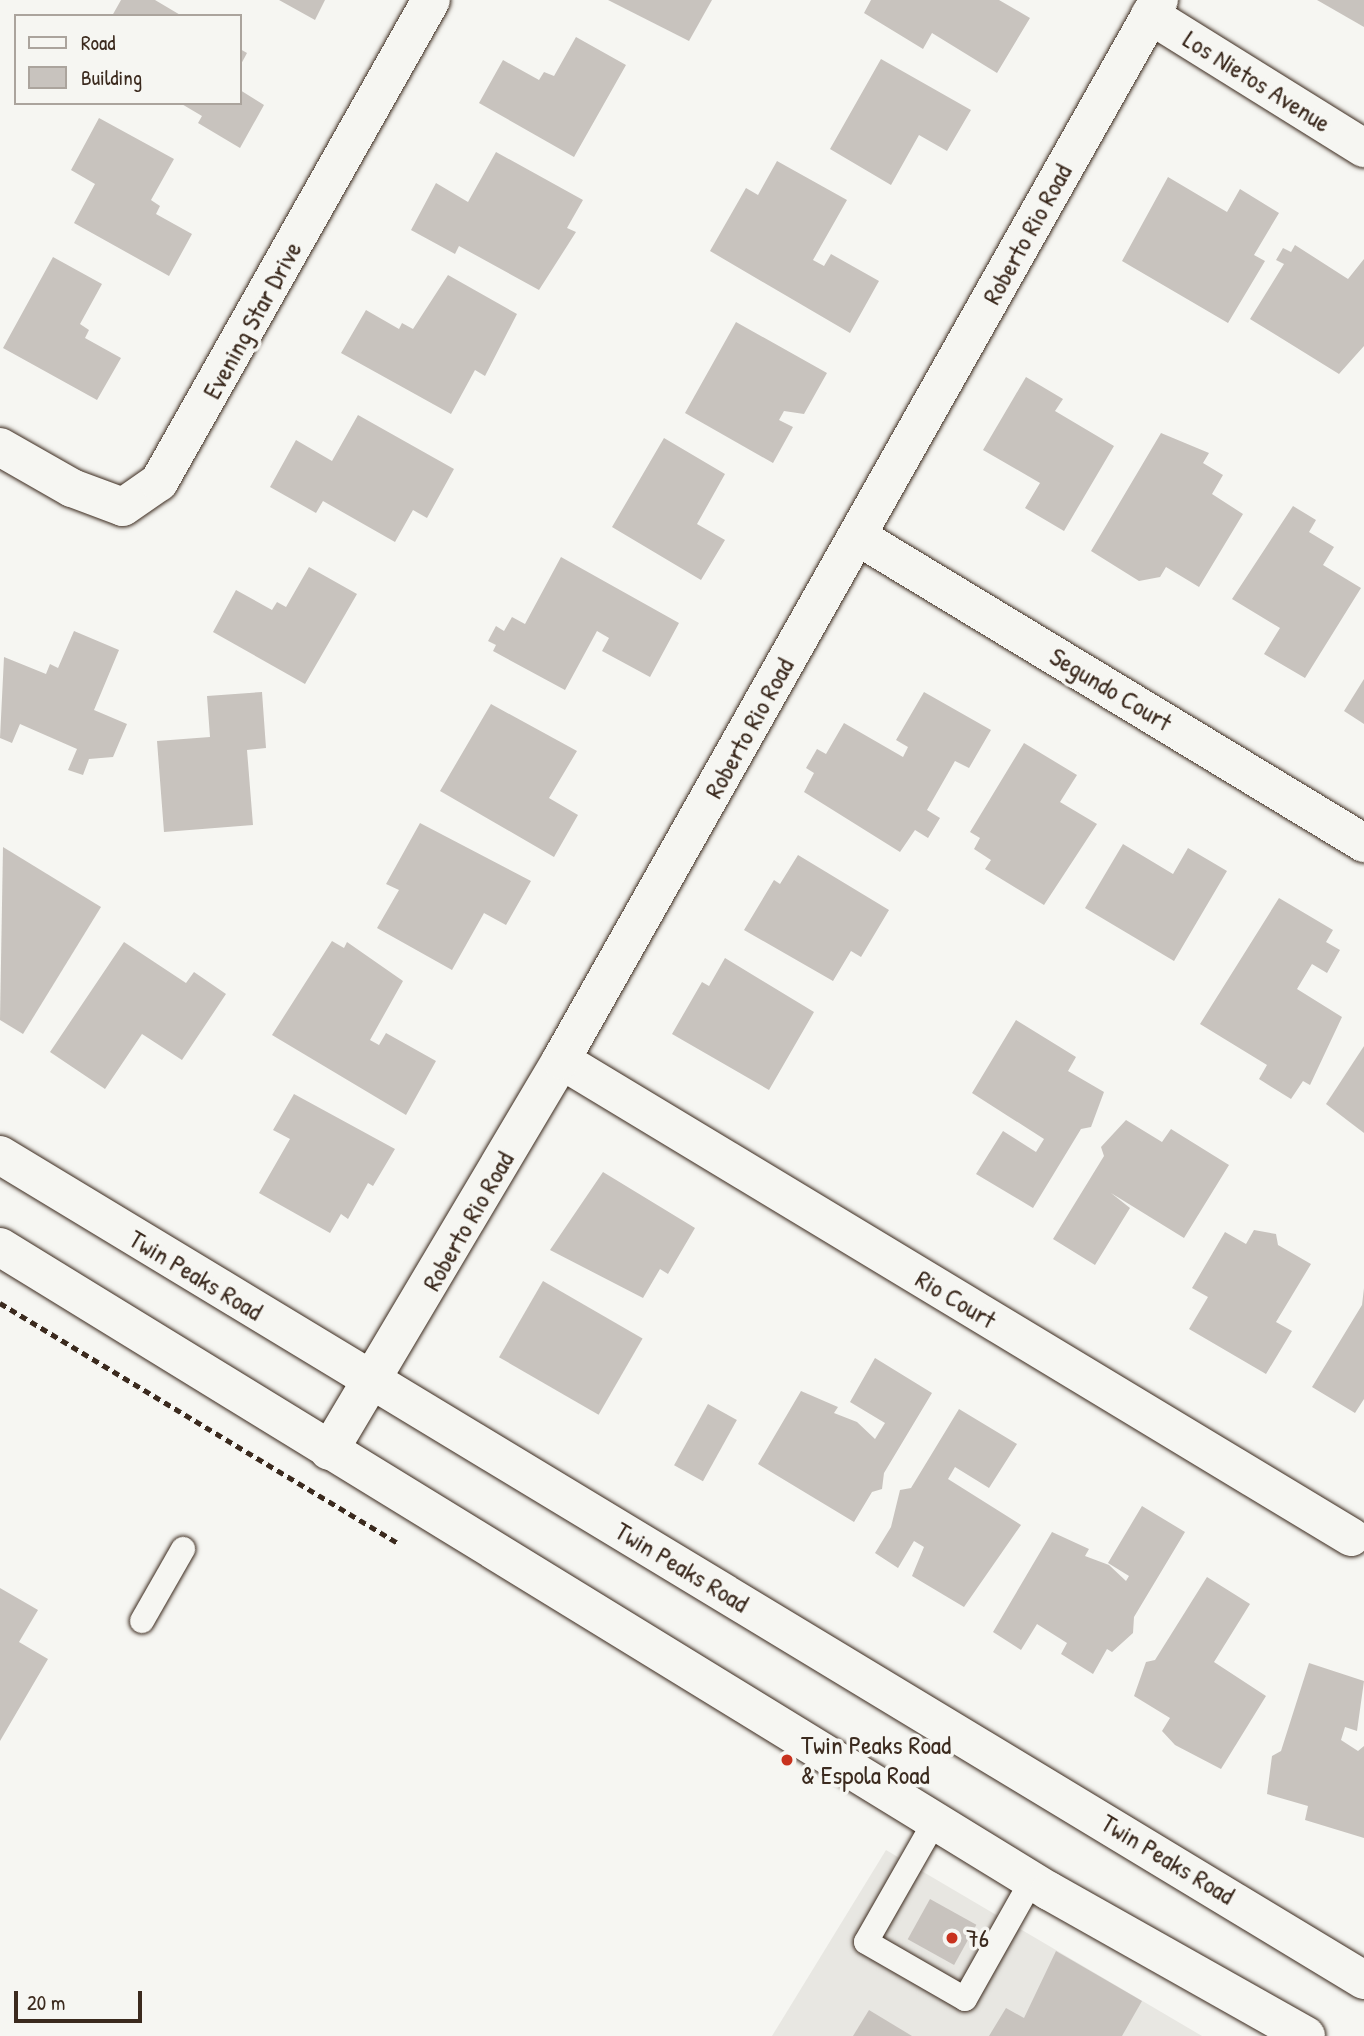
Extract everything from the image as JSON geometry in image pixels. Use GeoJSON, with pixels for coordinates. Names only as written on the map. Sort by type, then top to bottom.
{"type":"FeatureCollection","features":[{"type":"Feature","properties":{"kind":"street","name":"Evening Star Drive"},"geometry":{"type":"LineString","coordinates":[[0,447],[72,488],[123,507],[159,482],[431,0]]}},
{"type":"Feature","properties":{"kind":"street","name":"Los Nietos Avenue"},"geometry":{"type":"LineString","coordinates":[[1155,7],[1364,148]]}},
{"type":"Feature","properties":{"kind":"street","name":"Roberto Rio Road"},"geometry":{"type":"LineString","coordinates":[[329,1451],[373,1384],[561,1060],[1155,7]]}},
{"type":"Feature","properties":{"kind":"street","name":"Segundo Court"},"geometry":{"type":"LineString","coordinates":[[857,536],[1364,843]]}},
{"type":"Feature","properties":{"kind":"street","name":"Rio Court"},"geometry":{"type":"LineString","coordinates":[[561,1060],[1351,1537]]}},
{"type":"Feature","properties":{"kind":"street","name":"Twin Peaks Road"},"geometry":{"type":"LineString","coordinates":[[0,1155],[373,1384],[1364,1980]]}},
{"type":"Feature","properties":{"kind":"street"},"geometry":{"type":"LineString","coordinates":[[0,1247],[1032,1881],[1306,2036]]}},
{"type":"Feature","properties":{"kind":"lane"},"geometry":{"type":"LineString","coordinates":[[142,1622],[183,1549]]}},
{"type":"Feature","properties":{"kind":"lane"},"geometry":{"type":"LineString","coordinates":[[935,1821],[866,1942],[965,1999],[1032,1881]]}},
{"type":"Feature","properties":{"kind":"shaded area"},"geometry":{"type":"Polygon","coordinates":[[[886,1850],[1202,2036],[772,2036],[886,1850]]]}},
{"type":"Feature","properties":{"kind":"building"},"geometry":{"type":"Polygon","coordinates":[[[121,0],[155,0],[179,14],[113,14],[121,0]]]}},
{"type":"Feature","properties":{"kind":"building"},"geometry":{"type":"Polygon","coordinates":[[[279,0],[325,0],[315,20],[279,0]]]}},
{"type":"Feature","properties":{"kind":"building"},"geometry":{"type":"Polygon","coordinates":[[[608,0],[712,0],[689,41],[608,0]]]}},
{"type":"Feature","properties":{"kind":"building"},"geometry":{"type":"Polygon","coordinates":[[[871,0],[999,0],[1030,18],[997,73],[932,33],[923,49],[864,13],[871,0]]]}},
{"type":"Feature","properties":{"kind":"building"},"geometry":{"type":"Polygon","coordinates":[[[1317,0],[1364,0],[1364,27],[1317,0]]]}},
{"type":"Feature","properties":{"kind":"building"},"geometry":{"type":"Polygon","coordinates":[[[576,37],[626,65],[574,157],[479,103],[503,60],[539,80],[544,72],[554,76],[576,37]]]}},
{"type":"Feature","properties":{"kind":"building"},"geometry":{"type":"Polygon","coordinates":[[[881,59],[971,110],[947,151],[919,135],[891,185],[830,149],[881,59]]]}},
{"type":"Feature","properties":{"kind":"building"},"geometry":{"type":"Polygon","coordinates":[[[242,91],[264,105],[240,148],[198,123],[202,116],[183,105],[242,105],[242,91]]]}},
{"type":"Feature","properties":{"kind":"building"},"geometry":{"type":"Polygon","coordinates":[[[99,118],[174,159],[151,200],[160,206],[156,214],[192,234],[169,276],[74,223],[95,184],[71,170],[99,118]]]}},
{"type":"Feature","properties":{"kind":"building"},"geometry":{"type":"Polygon","coordinates":[[[496,152],[583,200],[567,228],[576,232],[539,290],[459,246],[455,254],[411,230],[436,183],[468,202],[496,152]]]}},
{"type":"Feature","properties":{"kind":"building"},"geometry":{"type":"Polygon","coordinates":[[[777,161],[847,200],[813,260],[824,266],[831,254],[879,281],[850,333],[710,251],[746,188],[758,195],[777,161]]]}},
{"type":"Feature","properties":{"kind":"building"},"geometry":{"type":"Polygon","coordinates":[[[1168,177],[1227,212],[1240,189],[1279,213],[1254,255],[1265,261],[1228,323],[1122,261],[1168,177]]]}},
{"type":"Feature","properties":{"kind":"building"},"geometry":{"type":"Polygon","coordinates":[[[1295,245],[1348,279],[1364,259],[1364,346],[1339,374],[1250,319],[1284,264],[1276,260],[1283,248],[1291,252],[1295,245]]]}},
{"type":"Feature","properties":{"kind":"building"},"geometry":{"type":"Polygon","coordinates":[[[53,257],[102,284],[80,324],[89,330],[85,338],[121,358],[97,400],[3,348],[53,257]]]}},
{"type":"Feature","properties":{"kind":"building"},"geometry":{"type":"Polygon","coordinates":[[[448,275],[517,314],[485,376],[475,370],[451,414],[341,353],[366,310],[399,329],[402,323],[413,329],[448,275]]]}},
{"type":"Feature","properties":{"kind":"building"},"geometry":{"type":"Polygon","coordinates":[[[736,322],[827,373],[804,414],[784,411],[779,420],[793,427],[773,463],[685,413],[736,322]]]}},
{"type":"Feature","properties":{"kind":"building"},"geometry":{"type":"Polygon","coordinates":[[[1026,377],[1063,399],[1055,411],[1114,446],[1064,531],[1025,508],[1040,483],[983,450],[1026,377]]]}},
{"type":"Feature","properties":{"kind":"building"},"geometry":{"type":"Polygon","coordinates":[[[358,415],[454,469],[427,518],[413,510],[395,542],[323,501],[316,513],[270,487],[296,440],[332,461],[358,415]]]}},
{"type":"Feature","properties":{"kind":"building"},"geometry":{"type":"Polygon","coordinates":[[[1161,433],[1209,453],[1203,463],[1223,475],[1212,494],[1243,514],[1199,587],[1166,567],[1160,577],[1139,581],[1091,551],[1161,433]]]}},
{"type":"Feature","properties":{"kind":"building"},"geometry":{"type":"Polygon","coordinates":[[[664,438],[725,474],[697,524],[725,540],[701,580],[612,527],[664,438]]]}},
{"type":"Feature","properties":{"kind":"building"},"geometry":{"type":"Polygon","coordinates":[[[1293,506],[1316,520],[1309,532],[1334,547],[1323,565],[1361,588],[1305,678],[1264,654],[1280,628],[1232,599],[1293,506]]]}},
{"type":"Feature","properties":{"kind":"building"},"geometry":{"type":"Polygon","coordinates":[[[561,557],[679,623],[650,677],[602,651],[609,638],[597,631],[565,690],[493,651],[496,645],[488,641],[496,626],[504,631],[512,617],[525,624],[561,557]]]}},
{"type":"Feature","properties":{"kind":"building"},"geometry":{"type":"Polygon","coordinates":[[[309,567],[357,594],[305,684],[213,632],[236,590],[272,610],[277,602],[286,607],[309,567]]]}},
{"type":"Feature","properties":{"kind":"building"},"geometry":{"type":"Polygon","coordinates":[[[74,631],[119,650],[94,710],[127,724],[113,757],[89,759],[83,775],[68,770],[77,749],[20,724],[12,743],[0,738],[4,657],[46,674],[50,664],[58,668],[74,631]]]}},
{"type":"Feature","properties":{"kind":"building"},"geometry":{"type":"Polygon","coordinates":[[[1364,679],[1364,724],[1344,711],[1364,679]]]}},
{"type":"Feature","properties":{"kind":"building"},"geometry":{"type":"Polygon","coordinates":[[[262,692],[266,748],[247,750],[253,825],[164,832],[157,741],[210,737],[207,696],[262,692]]]}},
{"type":"Feature","properties":{"kind":"building"},"geometry":{"type":"Polygon","coordinates":[[[924,692],[991,730],[969,768],[955,761],[927,810],[940,818],[928,838],[915,830],[900,852],[804,792],[814,773],[806,768],[817,749],[826,754],[844,723],[903,757],[908,747],[896,740],[924,692]]]}},
{"type":"Feature","properties":{"kind":"building"},"geometry":{"type":"Polygon","coordinates":[[[491,704],[577,751],[549,798],[578,815],[554,857],[440,791],[491,704]]]}},
{"type":"Feature","properties":{"kind":"building"},"geometry":{"type":"Polygon","coordinates":[[[1024,743],[1077,775],[1060,802],[1097,824],[1044,905],[985,869],[991,860],[974,849],[980,838],[970,832],[1024,743]]]}},
{"type":"Feature","properties":{"kind":"building"},"geometry":{"type":"Polygon","coordinates":[[[420,823],[531,881],[506,925],[484,913],[452,970],[377,928],[399,890],[386,884],[420,823]]]}},
{"type":"Feature","properties":{"kind":"building"},"geometry":{"type":"Polygon","coordinates":[[[1123,844],[1173,874],[1188,848],[1227,871],[1174,961],[1085,908],[1123,844]]]}},
{"type":"Feature","properties":{"kind":"building"},"geometry":{"type":"Polygon","coordinates":[[[3,847],[101,907],[23,1034],[0,1020],[3,847]]]}},
{"type":"Feature","properties":{"kind":"building"},"geometry":{"type":"Polygon","coordinates":[[[798,855],[889,910],[861,957],[851,951],[833,981],[744,930],[774,880],[780,884],[798,855]]]}},
{"type":"Feature","properties":{"kind":"building"},"geometry":{"type":"Polygon","coordinates":[[[1279,898],[1333,930],[1326,942],[1340,950],[1327,973],[1312,964],[1297,989],[1342,1017],[1310,1085],[1303,1081],[1291,1099],[1259,1079],[1267,1065],[1200,1024],[1279,898]]]}},
{"type":"Feature","properties":{"kind":"building"},"geometry":{"type":"Polygon","coordinates":[[[332,941],[344,948],[347,942],[403,981],[370,1040],[379,1045],[386,1033],[436,1061],[406,1115],[272,1035],[332,941]]]}},
{"type":"Feature","properties":{"kind":"building"},"geometry":{"type":"Polygon","coordinates":[[[124,942],[186,983],[194,972],[226,994],[182,1060],[142,1034],[105,1089],[50,1052],[124,942]]]}},
{"type":"Feature","properties":{"kind":"building"},"geometry":{"type":"Polygon","coordinates":[[[725,958],[814,1012],[769,1090],[672,1034],[702,982],[709,986],[725,958]]]}},
{"type":"Feature","properties":{"kind":"building"},"geometry":{"type":"Polygon","coordinates":[[[1016,1020],[1076,1057],[1068,1071],[1104,1092],[1091,1127],[1081,1129],[1033,1208],[976,1174],[1003,1131],[1036,1152],[1044,1139],[972,1093],[1016,1020]]]}},
{"type":"Feature","properties":{"kind":"building"},"geometry":{"type":"Polygon","coordinates":[[[1364,1046],[1364,1133],[1326,1104],[1364,1046]]]}},
{"type":"Feature","properties":{"kind":"building"},"geometry":{"type":"Polygon","coordinates":[[[294,1094],[395,1149],[373,1186],[368,1183],[348,1219],[341,1214],[330,1233],[259,1193],[290,1139],[273,1130],[294,1094]]]}},
{"type":"Feature","properties":{"kind":"building"},"geometry":{"type":"Polygon","coordinates":[[[1126,1120],[1162,1142],[1171,1129],[1229,1165],[1184,1238],[1111,1193],[1130,1208],[1095,1265],[1053,1239],[1104,1156],[1101,1147],[1126,1120]]]}},
{"type":"Feature","properties":{"kind":"building"},"geometry":{"type":"Polygon","coordinates":[[[603,1172],[695,1228],[668,1274],[660,1269],[643,1298],[550,1250],[603,1172]]]}},
{"type":"Feature","properties":{"kind":"building"},"geometry":{"type":"Polygon","coordinates":[[[1254,1230],[1276,1234],[1278,1245],[1311,1264],[1276,1322],[1292,1331],[1266,1374],[1189,1329],[1208,1297],[1192,1288],[1225,1232],[1246,1244],[1254,1230]]]}},
{"type":"Feature","properties":{"kind":"building"},"geometry":{"type":"Polygon","coordinates":[[[543,1281],[643,1338],[599,1415],[499,1357],[543,1281]]]}},
{"type":"Feature","properties":{"kind":"building"},"geometry":{"type":"Polygon","coordinates":[[[1364,1288],[1364,1399],[1355,1413],[1312,1387],[1362,1305],[1364,1288]]]}},
{"type":"Feature","properties":{"kind":"building"},"geometry":{"type":"Polygon","coordinates":[[[875,1358],[932,1393],[884,1473],[882,1489],[872,1492],[854,1522],[758,1464],[801,1391],[838,1407],[834,1413],[857,1422],[875,1439],[885,1423],[850,1402],[875,1358]]]}},
{"type":"Feature","properties":{"kind":"building"},"geometry":{"type":"Polygon","coordinates":[[[708,1404],[737,1420],[703,1481],[674,1465],[708,1404]]]}},
{"type":"Feature","properties":{"kind":"building"},"geometry":{"type":"Polygon","coordinates":[[[959,1409],[1017,1444],[989,1488],[955,1467],[948,1479],[1021,1525],[964,1607],[912,1576],[924,1547],[914,1541],[898,1568],[875,1553],[891,1527],[900,1490],[911,1488],[959,1409]]]}},
{"type":"Feature","properties":{"kind":"building"},"geometry":{"type":"Polygon","coordinates":[[[1142,1506],[1185,1532],[1134,1617],[1133,1633],[1112,1652],[1107,1649],[1093,1674],[1061,1654],[1067,1643],[1037,1624],[1021,1650],[993,1632],[1052,1532],[1089,1549],[1085,1556],[1109,1565],[1126,1581],[1129,1576],[1108,1563],[1142,1506]]]}},
{"type":"Feature","properties":{"kind":"building"},"geometry":{"type":"Polygon","coordinates":[[[1207,1577],[1250,1604],[1214,1662],[1266,1696],[1221,1769],[1175,1745],[1162,1731],[1170,1718],[1134,1696],[1146,1662],[1155,1660],[1207,1577]]]}},
{"type":"Feature","properties":{"kind":"building"},"geometry":{"type":"Polygon","coordinates":[[[0,1588],[38,1610],[19,1642],[48,1659],[0,1741],[0,1588]]]}},
{"type":"Feature","properties":{"kind":"building"},"geometry":{"type":"Polygon","coordinates":[[[1309,1663],[1364,1681],[1357,1731],[1345,1727],[1341,1740],[1358,1751],[1364,1746],[1364,1838],[1305,1820],[1308,1806],[1267,1794],[1272,1756],[1281,1751],[1309,1663]]]}},
{"type":"Feature","properties":{"kind":"building"},"geometry":{"type":"Polygon","coordinates":[[[930,1899],[976,1925],[954,1965],[908,1939],[930,1899]]]}},
{"type":"Feature","properties":{"kind":"building"},"geometry":{"type":"Polygon","coordinates":[[[1056,1951],[1142,2001],[1122,2036],[989,2036],[1006,2008],[1024,2018],[1056,1951]]]}},
{"type":"Feature","properties":{"kind":"building"},"geometry":{"type":"Polygon","coordinates":[[[869,2010],[912,2036],[853,2036],[869,2010]]]}},
{"type":"Feature","properties":{"kind":"place","name":"Twin Peaks Road & Espola Road"},"geometry":{"type":"Point","coordinates":[787,1760]}},
{"type":"Feature","properties":{"kind":"place","name":"76"},"geometry":{"type":"Point","coordinates":[952,1938]}}]}
